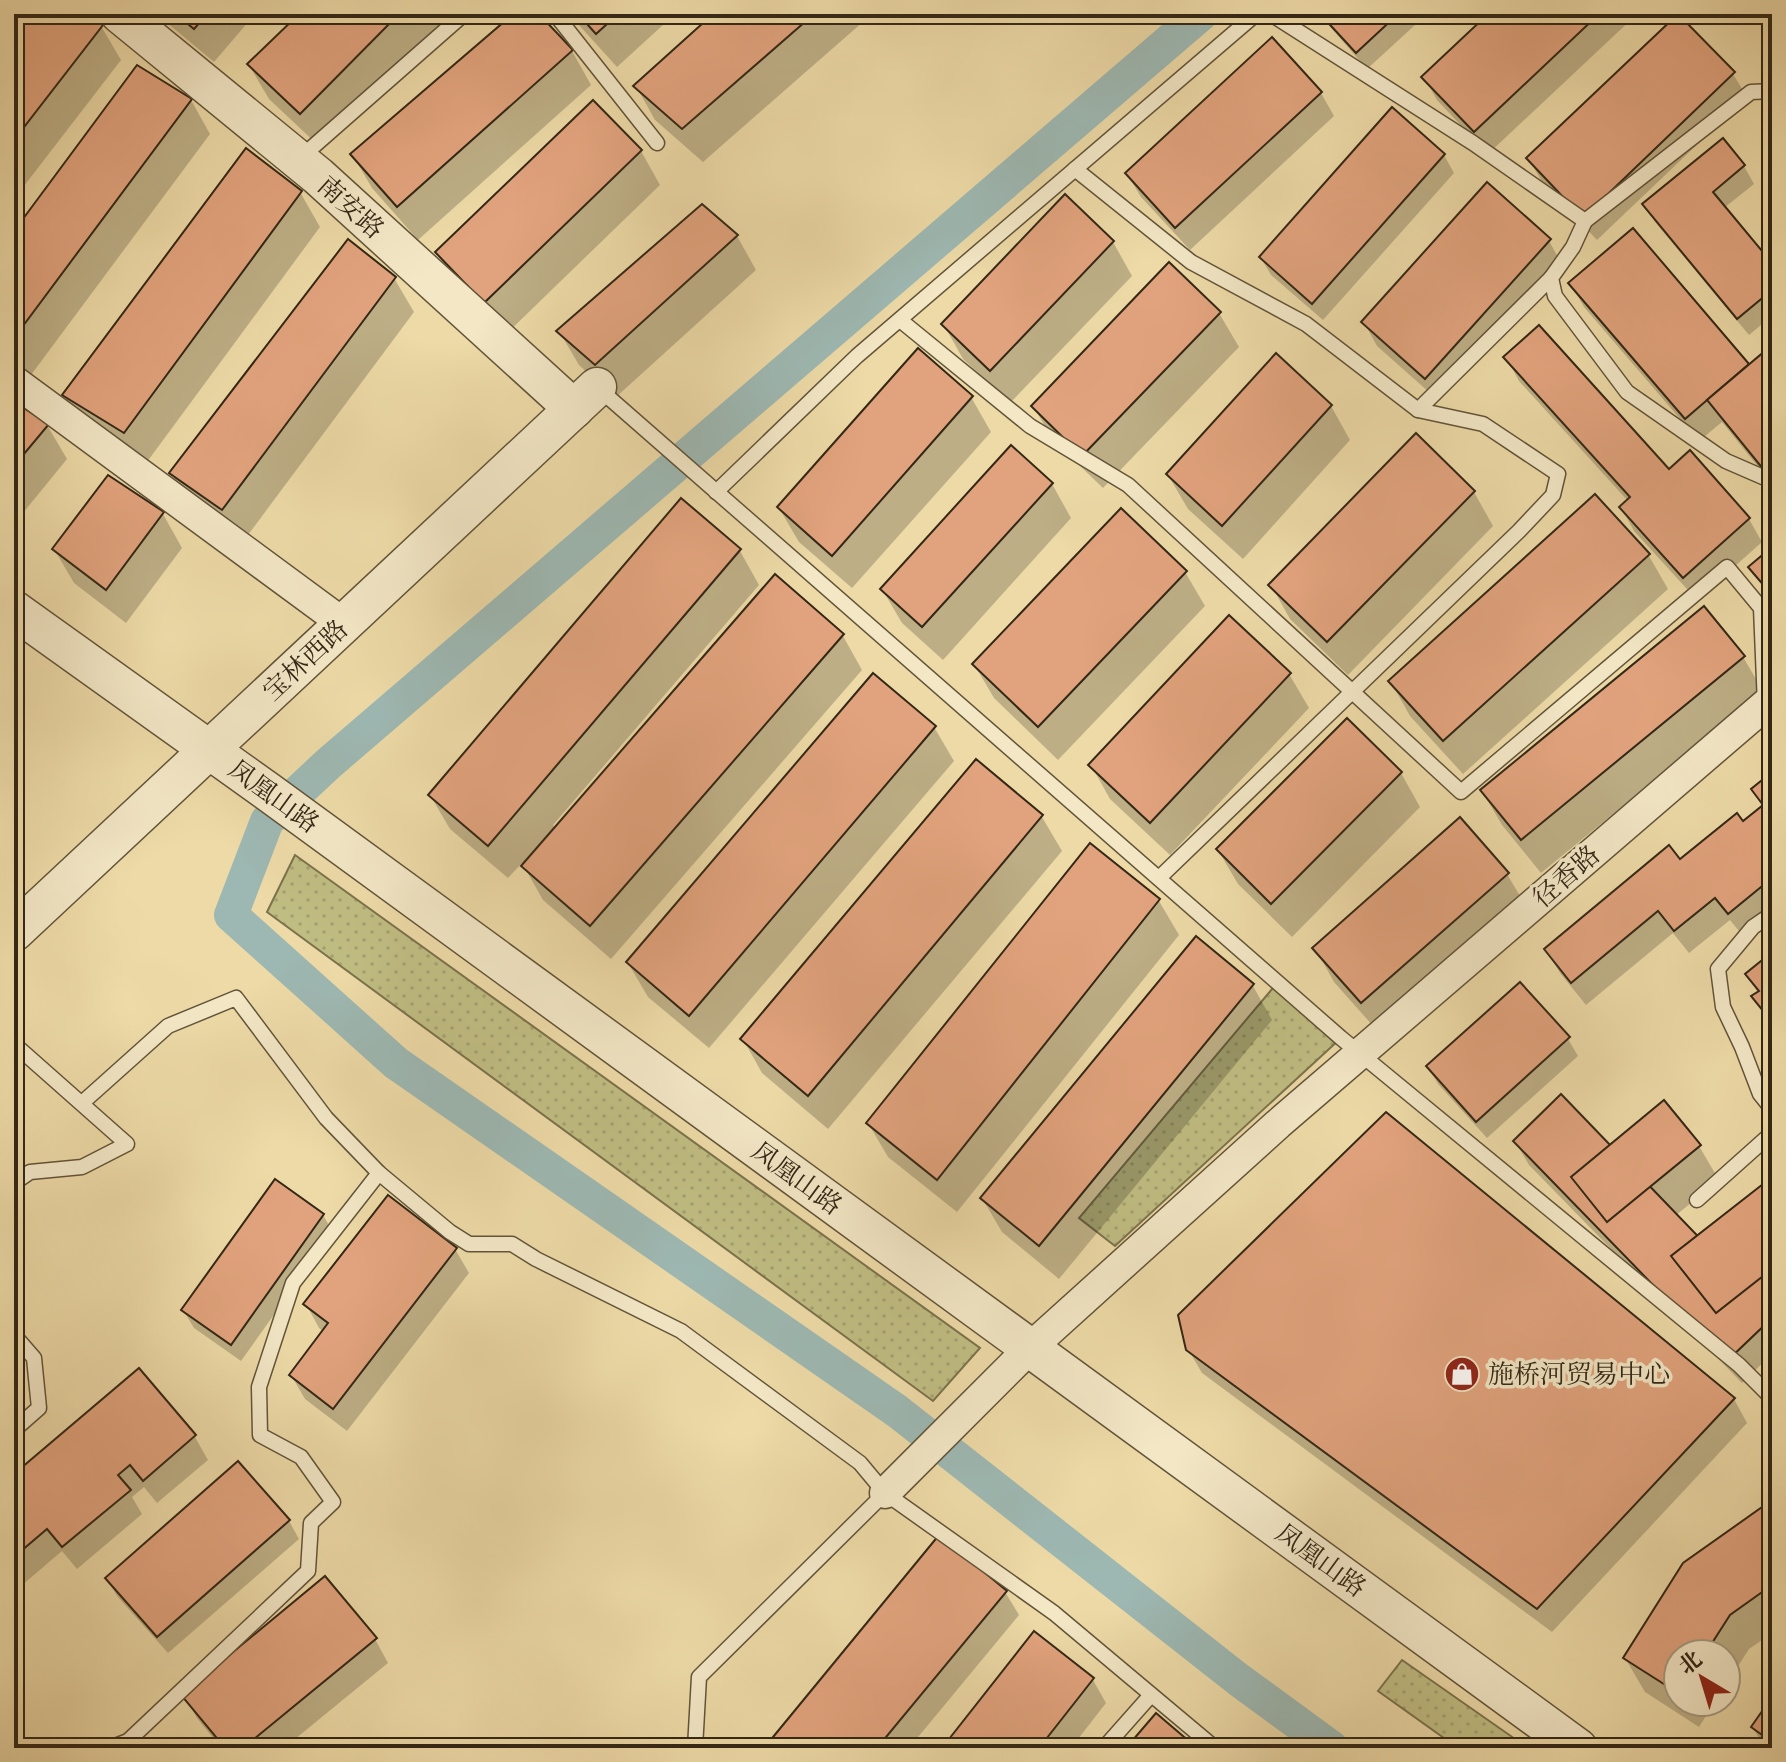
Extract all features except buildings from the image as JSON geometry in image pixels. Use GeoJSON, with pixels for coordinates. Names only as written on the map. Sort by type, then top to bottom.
{"type":"FeatureCollection","features":[{"type":"Feature","properties":{"kind":"street","name":"南安路"},"geometry":{"type":"LineString","coordinates":[[120,14],[585,398]]}},
{"type":"Feature","properties":{"kind":"street"},"geometry":{"type":"LineString","coordinates":[[14,381],[344,624]]}},
{"type":"Feature","properties":{"kind":"street","name":"宝林西路"},"geometry":{"type":"LineString","coordinates":[[14,932],[585,398]]}},
{"type":"Feature","properties":{"kind":"street","name":"凤凰山路"},"geometry":{"type":"LineString","coordinates":[[14,610],[210,749],[1578,1748]]}},
{"type":"Feature","properties":{"kind":"street","name":"径香路"},"geometry":{"type":"LineString","coordinates":[[885,1493],[1030,1348],[1359,1053],[1770,704]]}},
{"type":"Feature","properties":{"kind":"lane"},"geometry":{"type":"LineString","coordinates":[[298,160],[464,14]]}},
{"type":"Feature","properties":{"kind":"lane"},"geometry":{"type":"LineString","coordinates":[[555,14],[657,143]]}},
{"type":"Feature","properties":{"kind":"lane"},"geometry":{"type":"LineString","coordinates":[[716,492],[857,356],[1256,14]]}},
{"type":"Feature","properties":{"kind":"lane"},"geometry":{"type":"LineString","coordinates":[[1271,14],[1473,143],[1585,221]]}},
{"type":"Feature","properties":{"kind":"lane"},"geometry":{"type":"LineString","coordinates":[[1418,410],[1551,278],[1573,247],[1585,221],[1751,92],[1772,91]]}},
{"type":"Feature","properties":{"kind":"lane"},"geometry":{"type":"LineString","coordinates":[[1075,169],[1191,262],[1306,324],[1418,410],[1483,424],[1558,474],[1553,495],[1354,693],[1159,878]]}},
{"type":"Feature","properties":{"kind":"lane"},"geometry":{"type":"LineString","coordinates":[[1551,278],[1555,296],[1627,392],[1726,461],[1772,481]]}},
{"type":"Feature","properties":{"kind":"lane"},"geometry":{"type":"LineString","coordinates":[[900,320],[1030,426],[1128,485],[1461,792],[1727,567],[1761,608],[1770,704]]}},
{"type":"Feature","properties":{"kind":"lane"},"geometry":{"type":"LineString","coordinates":[[585,398],[660,444],[702,479],[1359,1053],[1739,1365],[1772,1398]]}},
{"type":"Feature","properties":{"kind":"lane"},"geometry":{"type":"LineString","coordinates":[[1772,914],[1753,927],[1718,969],[1723,1007],[1760,1094],[1772,1109]]}},
{"type":"Feature","properties":{"kind":"lane"},"geometry":{"type":"LineString","coordinates":[[82,1103],[168,1026],[236,998],[326,1118],[379,1173],[450,1232],[469,1244],[512,1244],[681,1331],[860,1463],[885,1493],[1054,1613],[1215,1748]]}},
{"type":"Feature","properties":{"kind":"lane"},"geometry":{"type":"LineString","coordinates":[[14,1044],[127,1144],[82,1167],[30,1172],[14,1183]]}},
{"type":"Feature","properties":{"kind":"lane"},"geometry":{"type":"LineString","coordinates":[[1697,1200],[1772,1133]]}},
{"type":"Feature","properties":{"kind":"lane"},"geometry":{"type":"LineString","coordinates":[[110,1748],[128,1741],[308,1571],[311,1523],[333,1502],[301,1457],[260,1435],[259,1387],[293,1283],[379,1173]]}},
{"type":"Feature","properties":{"kind":"lane"},"geometry":{"type":"LineString","coordinates":[[14,1335],[34,1358],[39,1408],[14,1430]]}},
{"type":"Feature","properties":{"kind":"lane"},"geometry":{"type":"LineString","coordinates":[[695,1748],[699,1677],[885,1493]]}},
{"type":"Feature","properties":{"kind":"lane"},"geometry":{"type":"LineString","coordinates":[[1104,1748],[1151,1695]]}},
{"type":"Feature","properties":{"kind":"shaded area"},"geometry":{"type":"Polygon","coordinates":[[[295,855],[980,1348],[933,1401],[267,912],[295,855]]]}},
{"type":"Feature","properties":{"kind":"shaded area"},"geometry":{"type":"Polygon","coordinates":[[[1278,982],[1341,1038],[1115,1246],[1079,1218],[1278,982]]]}},
{"type":"Feature","properties":{"kind":"shaded area"},"geometry":{"type":"Polygon","coordinates":[[[1402,1660],[1528,1748],[1458,1748],[1378,1691],[1402,1660]]]}},
{"type":"Feature","properties":{"kind":"waterway"},"geometry":{"type":"LineString","coordinates":[[1201,14],[328,764],[267,821],[231,915],[396,1063],[897,1411],[1239,1680],[1332,1748]]}},
{"type":"Feature","properties":{"kind":"place","name":"施桥河贸易中心"},"geometry":{"type":"Point","coordinates":[1462,1374]}}]}
